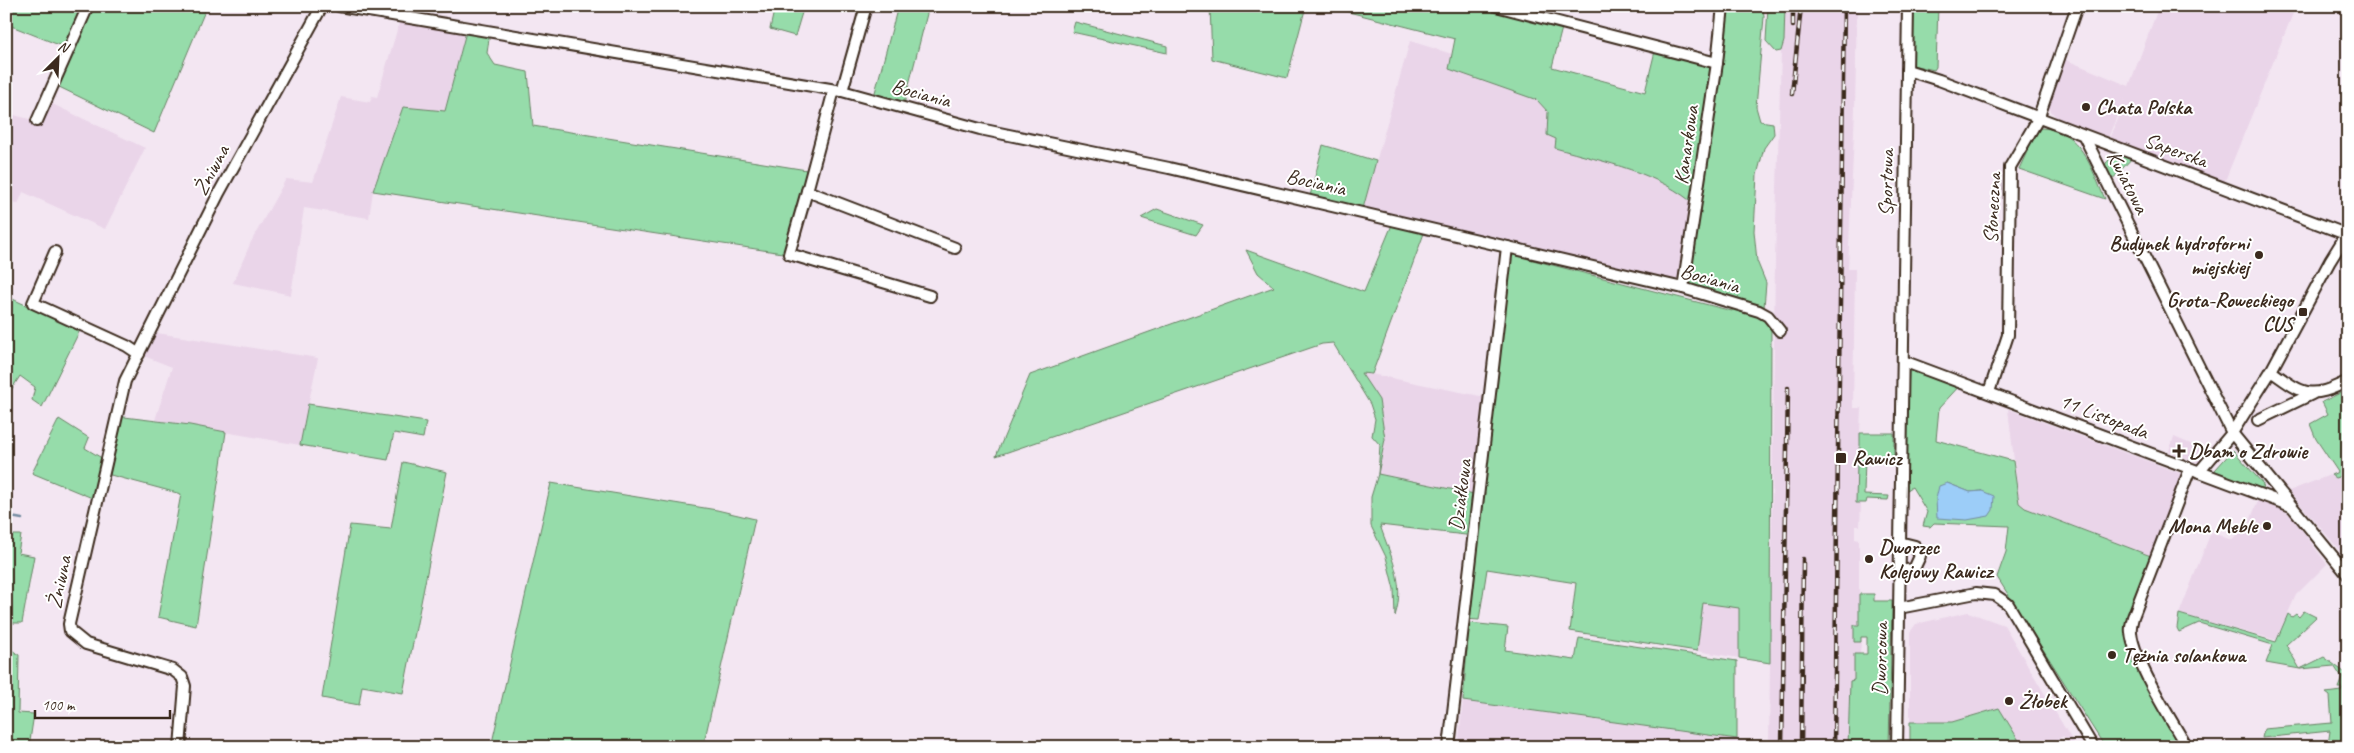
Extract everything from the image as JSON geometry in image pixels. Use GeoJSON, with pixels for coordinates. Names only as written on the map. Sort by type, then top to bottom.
{"type":"FeatureCollection","features":[{"type":"Feature","properties":{"kind":"street"},"geometry":{"type":"LineString","coordinates":[[37,121],[88,6]]}},
{"type":"Feature","properties":{"kind":"street","name":"Żniwna"},"geometry":{"type":"LineString","coordinates":[[180,747],[185,686],[182,677],[173,670],[86,644],[70,631],[74,602],[116,416],[126,381],[219,193],[322,6]]}},
{"type":"Feature","properties":{"kind":"street","name":"Bociania"},"geometry":{"type":"LineString","coordinates":[[339,6],[838,91],[980,128],[1192,173],[1683,288],[1759,311],[1768,316],[1780,331]]}},
{"type":"Feature","properties":{"kind":"street"},"geometry":{"type":"LineString","coordinates":[[866,6],[838,91],[789,254],[930,296]]}},
{"type":"Feature","properties":{"kind":"street"},"geometry":{"type":"LineString","coordinates":[[1496,6],[1717,63]]}},
{"type":"Feature","properties":{"kind":"street","name":"Kanarkowa"},"geometry":{"type":"LineString","coordinates":[[1683,288],[1717,63],[1723,6]]}},
{"type":"Feature","properties":{"kind":"street","name":"Sportowa"},"geometry":{"type":"LineString","coordinates":[[1903,361],[1908,6]]}},
{"type":"Feature","properties":{"kind":"street","name":"Słoneczna"},"geometry":{"type":"LineString","coordinates":[[1989,392],[2008,335],[2008,198],[2010,167],[2038,119],[2076,6]]}},
{"type":"Feature","properties":{"kind":"street","name":"Saperska"},"geometry":{"type":"LineString","coordinates":[[1907,70],[1939,80],[2038,119],[2347,234]]}},
{"type":"Feature","properties":{"kind":"street","name":"Kwiatowa"},"geometry":{"type":"LineString","coordinates":[[2084,136],[2232,433],[2348,575]]}},
{"type":"Feature","properties":{"kind":"street"},"geometry":{"type":"LineString","coordinates":[[807,191],[955,248]]}},
{"type":"Feature","properties":{"kind":"street"},"geometry":{"type":"LineString","coordinates":[[2187,747],[2134,646],[2131,631],[2133,617],[2194,470],[2232,433],[2271,371],[2330,261],[2347,234]]}},
{"type":"Feature","properties":{"kind":"street","name":"Działkowa"},"geometry":{"type":"LineString","coordinates":[[1449,747],[1507,247]]}},
{"type":"Feature","properties":{"kind":"street"},"geometry":{"type":"LineString","coordinates":[[55,252],[33,303],[126,346],[138,354]]}},
{"type":"Feature","properties":{"kind":"street","name":"11 Listopada"},"geometry":{"type":"LineString","coordinates":[[1903,361],[2292,506]]}},
{"type":"Feature","properties":{"kind":"street","name":"Dworcowa"},"geometry":{"type":"LineString","coordinates":[[1897,747],[1903,361]]}},
{"type":"Feature","properties":{"kind":"street"},"geometry":{"type":"LineString","coordinates":[[2271,371],[2294,388],[2312,394]]}},
{"type":"Feature","properties":{"kind":"street"},"geometry":{"type":"LineString","coordinates":[[2258,420],[2312,394],[2326,392],[2348,380]]}},
{"type":"Feature","properties":{"kind":"street"},"geometry":{"type":"LineString","coordinates":[[1899,542],[1915,546],[1920,556],[1914,569],[1899,572]]}},
{"type":"Feature","properties":{"kind":"street"},"geometry":{"type":"LineString","coordinates":[[1899,608],[1976,593],[1995,595],[2008,604],[2093,747]]}},
{"type":"Feature","properties":{"kind":"shaded area"},"geometry":{"type":"Polygon","coordinates":[[[1785,6],[1857,6],[1855,109],[1848,269],[1855,269],[1853,408],[1861,408],[1857,503],[1861,503],[1860,526],[1855,526],[1855,539],[1859,540],[1859,625],[1854,642],[1861,642],[1860,654],[1854,654],[1854,681],[1850,681],[1848,747],[1769,747],[1775,259],[1781,51],[1784,41],[1785,6]]]}},
{"type":"Feature","properties":{"kind":"shaded area"},"geometry":{"type":"Polygon","coordinates":[[[2159,6],[2296,6],[2222,188],[2108,145],[2124,99],[2108,138],[2058,120],[2048,107],[2064,59],[2129,86],[2159,6]]]}},
{"type":"Feature","properties":{"kind":"shaded area"},"geometry":{"type":"Polygon","coordinates":[[[401,17],[467,28],[445,112],[403,107],[373,191],[369,218],[304,208],[291,295],[233,283],[251,242],[286,179],[313,182],[341,97],[370,102],[372,96],[377,97],[401,17]]]}},
{"type":"Feature","properties":{"kind":"shaded area"},"geometry":{"type":"Polygon","coordinates":[[[1410,41],[1452,54],[1449,69],[1537,100],[1548,112],[1549,125],[1624,156],[1697,200],[1683,288],[1362,212],[1410,41]]]}},
{"type":"Feature","properties":{"kind":"shaded area"},"geometry":{"type":"Polygon","coordinates":[[[46,101],[145,148],[105,229],[23,192],[18,204],[6,198],[6,113],[37,121],[46,101]]]}},
{"type":"Feature","properties":{"kind":"shaded area"},"geometry":{"type":"Polygon","coordinates":[[[150,332],[318,358],[300,445],[155,420],[172,367],[139,354],[150,332]]]}},
{"type":"Feature","properties":{"kind":"shaded area"},"geometry":{"type":"Polygon","coordinates":[[[1361,372],[1490,398],[1479,495],[1378,474],[1385,439],[1361,372]]]}},
{"type":"Feature","properties":{"kind":"shaded area"},"geometry":{"type":"Polygon","coordinates":[[[2008,409],[2182,474],[2156,558],[2025,508],[2019,503],[2008,409]]]}},
{"type":"Feature","properties":{"kind":"shaded area"},"geometry":{"type":"Polygon","coordinates":[[[2174,437],[2212,453],[2202,464],[2169,451],[2174,437]]]}},
{"type":"Feature","properties":{"kind":"shaded area"},"geometry":{"type":"Polygon","coordinates":[[[2348,468],[2348,560],[2289,491],[2348,468]]]}},
{"type":"Feature","properties":{"kind":"shaded area"},"geometry":{"type":"Polygon","coordinates":[[[2260,494],[2291,516],[2327,564],[2296,595],[2276,640],[2179,614],[2211,532],[2231,540],[2248,527],[2260,494]]]}},
{"type":"Feature","properties":{"kind":"shaded area"},"geometry":{"type":"Polygon","coordinates":[[[1703,602],[1739,608],[1739,658],[1697,651],[1703,602]]]}},
{"type":"Feature","properties":{"kind":"shaded area"},"geometry":{"type":"Polygon","coordinates":[[[1968,612],[2004,625],[2076,747],[2070,747],[2063,736],[2046,747],[2023,747],[1999,708],[1952,722],[1910,722],[1910,632],[1916,624],[1968,612]]]}},
{"type":"Feature","properties":{"kind":"shaded area"},"geometry":{"type":"Polygon","coordinates":[[[1463,701],[1764,743],[1764,747],[1458,747],[1463,701]]]}},
{"type":"Feature","properties":{"kind":"green space"},"geometry":{"type":"Polygon","coordinates":[[[6,6],[207,6],[154,133],[53,84],[67,53],[64,47],[14,27],[6,26],[6,6]]]}},
{"type":"Feature","properties":{"kind":"green space"},"geometry":{"type":"Polygon","coordinates":[[[775,6],[804,6],[795,36],[770,29],[775,6]]]}},
{"type":"Feature","properties":{"kind":"green space"},"geometry":{"type":"Polygon","coordinates":[[[898,6],[929,6],[903,108],[873,100],[898,6]]]}},
{"type":"Feature","properties":{"kind":"green space"},"geometry":{"type":"Polygon","coordinates":[[[1210,6],[1306,6],[1287,78],[1212,59],[1210,6]]]}},
{"type":"Feature","properties":{"kind":"green space"},"geometry":{"type":"Polygon","coordinates":[[[1325,6],[1496,6],[1563,24],[1552,67],[1645,92],[1656,47],[1717,63],[1723,6],[1763,6],[1764,17],[1756,107],[1760,121],[1773,123],[1774,134],[1764,148],[1757,175],[1754,231],[1757,261],[1766,283],[1764,307],[1759,311],[1771,322],[1770,663],[1739,658],[1739,608],[1703,603],[1697,651],[1570,631],[1576,583],[1487,569],[1479,620],[1464,619],[1474,536],[1380,525],[1398,580],[1398,604],[1395,616],[1394,589],[1386,557],[1371,526],[1371,497],[1378,474],[1479,495],[1507,247],[1516,249],[1517,256],[1732,311],[1734,304],[1683,288],[1699,208],[1683,195],[1666,185],[1631,170],[1555,148],[1556,139],[1547,135],[1548,112],[1537,100],[1449,69],[1455,39],[1325,6]]]}},
{"type":"Feature","properties":{"kind":"green space"},"geometry":{"type":"Polygon","coordinates":[[[1768,6],[1785,6],[1784,41],[1781,51],[1776,52],[1766,41],[1768,6]]]}},
{"type":"Feature","properties":{"kind":"green space"},"geometry":{"type":"Polygon","coordinates":[[[1912,6],[1938,6],[1936,67],[1934,70],[1912,65],[1912,6]]]}},
{"type":"Feature","properties":{"kind":"green space"},"geometry":{"type":"Polygon","coordinates":[[[1075,22],[1167,46],[1167,53],[1072,32],[1075,22]]]}},
{"type":"Feature","properties":{"kind":"green space"},"geometry":{"type":"Polygon","coordinates":[[[467,28],[490,32],[487,53],[495,65],[528,72],[533,126],[813,171],[789,254],[373,191],[403,107],[445,111],[467,28]]]}},
{"type":"Feature","properties":{"kind":"green space"},"geometry":{"type":"Polygon","coordinates":[[[2041,128],[2055,130],[2066,135],[2075,143],[2089,163],[2105,199],[2019,169],[2036,132],[2041,128]]]}},
{"type":"Feature","properties":{"kind":"green space"},"geometry":{"type":"Polygon","coordinates":[[[1323,145],[1376,161],[1362,212],[1309,200],[1323,145]]]}},
{"type":"Feature","properties":{"kind":"green space"},"geometry":{"type":"Polygon","coordinates":[[[2135,155],[2108,184],[2104,168],[2106,163],[2115,157],[2135,155]]]}},
{"type":"Feature","properties":{"kind":"green space"},"geometry":{"type":"Polygon","coordinates":[[[1157,209],[1203,225],[1196,235],[1141,218],[1157,209]]]}},
{"type":"Feature","properties":{"kind":"green space"},"geometry":{"type":"Polygon","coordinates":[[[1394,220],[1426,228],[1372,374],[1361,373],[1379,400],[1385,439],[1378,474],[1380,445],[1372,436],[1375,419],[1370,404],[1333,343],[1322,344],[996,456],[1030,375],[1274,287],[1258,273],[1246,250],[1364,292],[1394,220]]]}},
{"type":"Feature","properties":{"kind":"green space"},"geometry":{"type":"Polygon","coordinates":[[[6,296],[80,330],[42,407],[32,400],[35,387],[20,376],[6,398],[6,296]]]}},
{"type":"Feature","properties":{"kind":"green space"},"geometry":{"type":"Polygon","coordinates":[[[1916,366],[1962,383],[1939,408],[1936,440],[2013,461],[2019,503],[2025,508],[2156,558],[2133,617],[2134,646],[2186,745],[2105,747],[1997,577],[2006,552],[2009,526],[1934,523],[1930,527],[1923,526],[1927,512],[1912,487],[1904,492],[1909,370],[1916,366]],[[1947,483],[1936,499],[1982,491],[1970,492],[1947,483]]]}},
{"type":"Feature","properties":{"kind":"green space"},"geometry":{"type":"Polygon","coordinates":[[[2348,389],[2348,474],[2335,478],[2331,475],[2338,472],[2316,439],[2310,424],[2328,414],[2322,402],[2348,389]]]}},
{"type":"Feature","properties":{"kind":"green space"},"geometry":{"type":"Polygon","coordinates":[[[308,404],[426,422],[423,438],[394,433],[388,460],[300,445],[308,404]]]}},
{"type":"Feature","properties":{"kind":"green space"},"geometry":{"type":"Polygon","coordinates":[[[116,416],[190,425],[226,432],[196,626],[158,617],[181,494],[103,473],[97,500],[32,473],[59,419],[89,438],[85,448],[105,460],[116,416]]]}},
{"type":"Feature","properties":{"kind":"green space"},"geometry":{"type":"Polygon","coordinates":[[[1860,433],[1894,433],[1894,456],[1865,455],[1864,495],[1889,496],[1888,500],[1867,499],[1866,503],[1856,503],[1857,462],[1860,462],[1860,433]]]}},
{"type":"Feature","properties":{"kind":"green space"},"geometry":{"type":"Polygon","coordinates":[[[2233,450],[2263,484],[2262,489],[2216,472],[2215,470],[2233,450]]]}},
{"type":"Feature","properties":{"kind":"green space"},"geometry":{"type":"Polygon","coordinates":[[[403,462],[447,472],[403,693],[362,686],[359,705],[322,698],[350,525],[391,529],[403,462]]]}},
{"type":"Feature","properties":{"kind":"green space"},"geometry":{"type":"Polygon","coordinates":[[[551,483],[717,510],[755,519],[703,747],[491,747],[551,483]]]}},
{"type":"Feature","properties":{"kind":"green space"},"geometry":{"type":"Polygon","coordinates":[[[14,535],[21,535],[18,553],[34,556],[22,623],[7,623],[9,648],[19,655],[18,713],[34,714],[29,747],[6,747],[6,541],[14,535]]]}},
{"type":"Feature","properties":{"kind":"green space"},"geometry":{"type":"Polygon","coordinates":[[[1859,594],[1874,594],[1874,601],[1892,601],[1889,747],[1848,747],[1850,681],[1854,680],[1854,654],[1867,654],[1867,637],[1861,637],[1861,642],[1854,642],[1854,625],[1859,625],[1859,594]]]}},
{"type":"Feature","properties":{"kind":"green space"},"geometry":{"type":"Polygon","coordinates":[[[2304,611],[2316,617],[2286,645],[2300,669],[2266,663],[2273,645],[2199,623],[2179,632],[2177,628],[2179,614],[2276,642],[2288,614],[2292,617],[2296,614],[2299,617],[2304,611]]]}},
{"type":"Feature","properties":{"kind":"green space"},"geometry":{"type":"Polygon","coordinates":[[[1469,623],[1508,627],[1505,650],[1575,660],[1579,638],[1737,661],[1737,739],[1463,701],[1469,623]]]}},
{"type":"Feature","properties":{"kind":"green space"},"geometry":{"type":"Polygon","coordinates":[[[2324,657],[2348,675],[2348,747],[2328,745],[2330,731],[2262,738],[2264,729],[2332,723],[2330,696],[2326,693],[2341,691],[2342,688],[2338,688],[2342,678],[2334,666],[2300,669],[2324,657]]]}},
{"type":"Feature","properties":{"kind":"green space"},"geometry":{"type":"Polygon","coordinates":[[[1999,708],[2023,747],[1910,747],[1910,722],[1952,722],[1999,708]]]}},
{"type":"Feature","properties":{"kind":"water"},"geometry":{"type":"Polygon","coordinates":[[[1947,483],[1970,492],[1982,491],[1994,496],[1993,510],[1989,516],[1967,520],[1937,518],[1936,499],[1939,486],[1947,483]]]}},
{"type":"Feature","properties":{"kind":"waterway"},"geometry":{"type":"LineString","coordinates":[[6,516],[22,519]]}},
{"type":"Feature","properties":{"kind":"railway"},"geometry":{"type":"LineString","coordinates":[[1793,6],[1793,26]]}},
{"type":"Feature","properties":{"kind":"railway"},"geometry":{"type":"LineString","coordinates":[[1792,94],[1801,6]]}},
{"type":"Feature","properties":{"kind":"railway"},"geometry":{"type":"LineString","coordinates":[[1834,747],[1844,6]]}},
{"type":"Feature","properties":{"kind":"railway"},"geometry":{"type":"LineString","coordinates":[[1782,747],[1788,388]]}},
{"type":"Feature","properties":{"kind":"railway"},"geometry":{"type":"LineString","coordinates":[[1801,747],[1803,559]]}},
{"type":"Feature","properties":{"kind":"place","name":"Chata Polska"},"geometry":{"type":"Point","coordinates":[2086,107]}},
{"type":"Feature","properties":{"kind":"place","name":"Budynek hydroforni miejskiej"},"geometry":{"type":"Point","coordinates":[2259,255]}},
{"type":"Feature","properties":{"kind":"place","name":"Grota-Roweckiego CUS"},"geometry":{"type":"Point","coordinates":[2303,312]}},
{"type":"Feature","properties":{"kind":"place","name":"Dbam o Zdrowie"},"geometry":{"type":"Point","coordinates":[2179,451]}},
{"type":"Feature","properties":{"kind":"place","name":"Rawicz"},"geometry":{"type":"Point","coordinates":[1841,458]}},
{"type":"Feature","properties":{"kind":"place","name":"Mona Meble"},"geometry":{"type":"Point","coordinates":[2267,526]}},
{"type":"Feature","properties":{"kind":"place","name":"Dworzec Kolejowy Rawicz"},"geometry":{"type":"Point","coordinates":[1869,559]}},
{"type":"Feature","properties":{"kind":"place","name":"Tężnia solankowa"},"geometry":{"type":"Point","coordinates":[2112,655]}},
{"type":"Feature","properties":{"kind":"place","name":"Żłobek"},"geometry":{"type":"Point","coordinates":[2009,701]}}]}
